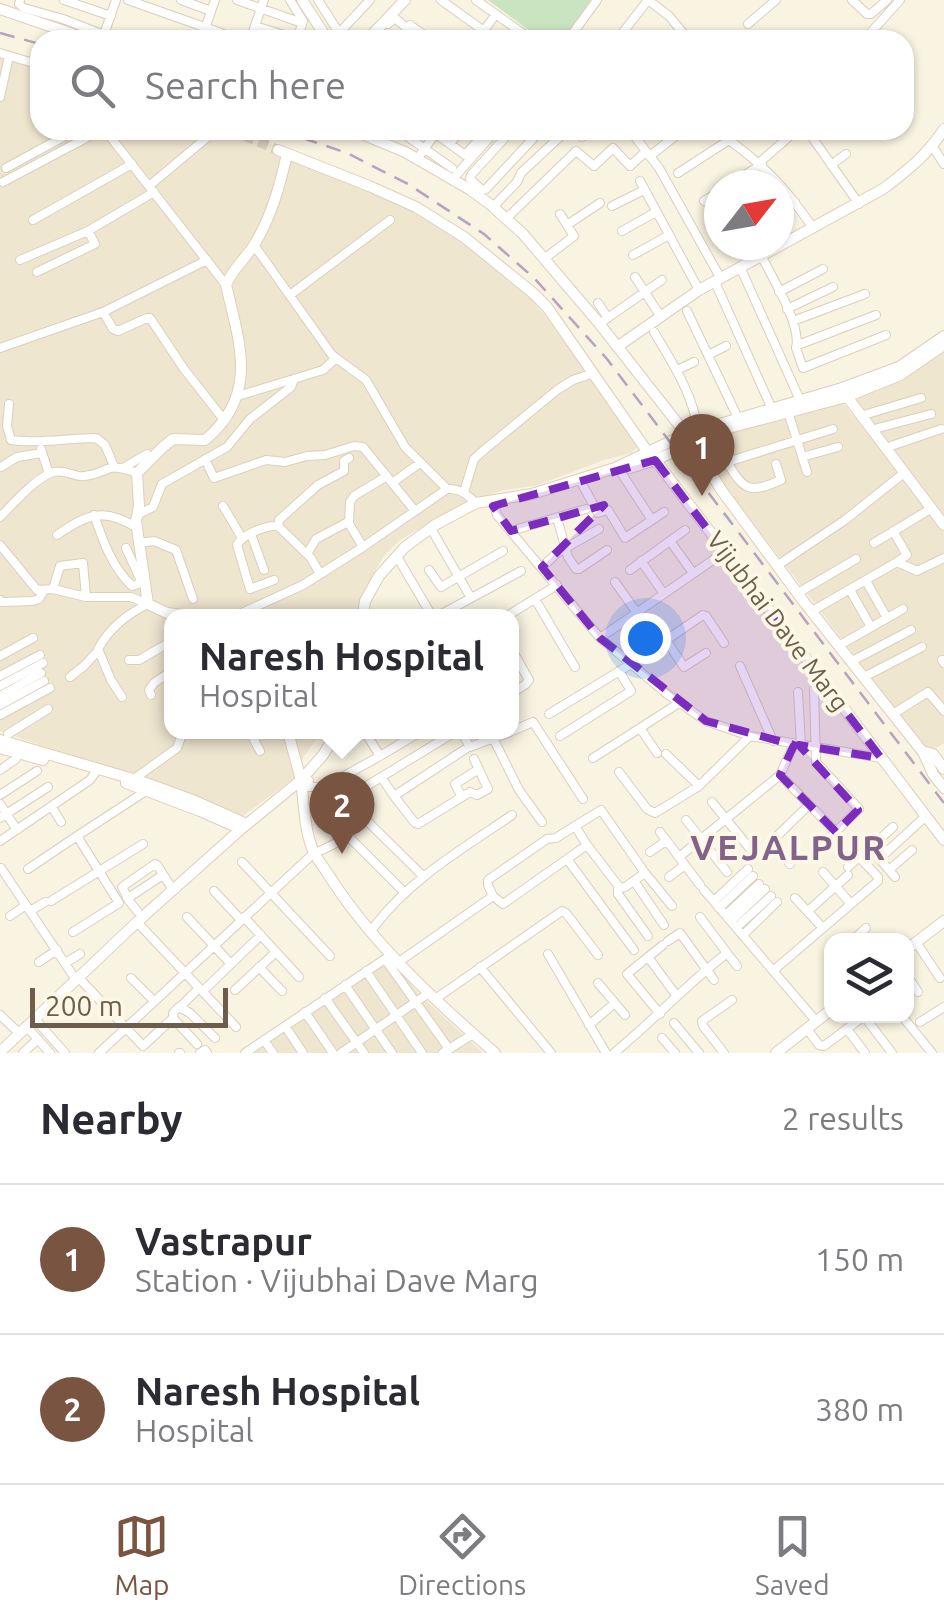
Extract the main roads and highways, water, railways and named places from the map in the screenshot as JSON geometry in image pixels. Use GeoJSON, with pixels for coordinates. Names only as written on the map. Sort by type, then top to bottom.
{"type":"FeatureCollection","features":[{"type":"Feature","properties":{"kind":"tunnel"},"geometry":{"type":"LineString","coordinates":[[254,140],[278,150]]}},
{"type":"Feature","properties":{"kind":"railway"},"geometry":{"type":"LineString","coordinates":[[0,33],[30,41]]}},
{"type":"Feature","properties":{"kind":"railway"},"geometry":{"type":"LineString","coordinates":[[309,140],[347,153],[408,184],[484,234],[535,279],[607,359],[944,803]]}},
{"type":"Feature","properties":{"kind":"place","name":"Vastrapur"},"geometry":{"type":"Point","coordinates":[702,496]}},
{"type":"Feature","properties":{"kind":"place","name":"Naresh Hospital"},"geometry":{"type":"Point","coordinates":[342,854]}},
{"type":"Feature","properties":{"kind":"district","name":"VEJALPUR"},"geometry":{"type":"Point","coordinates":[789,848]}}]}
